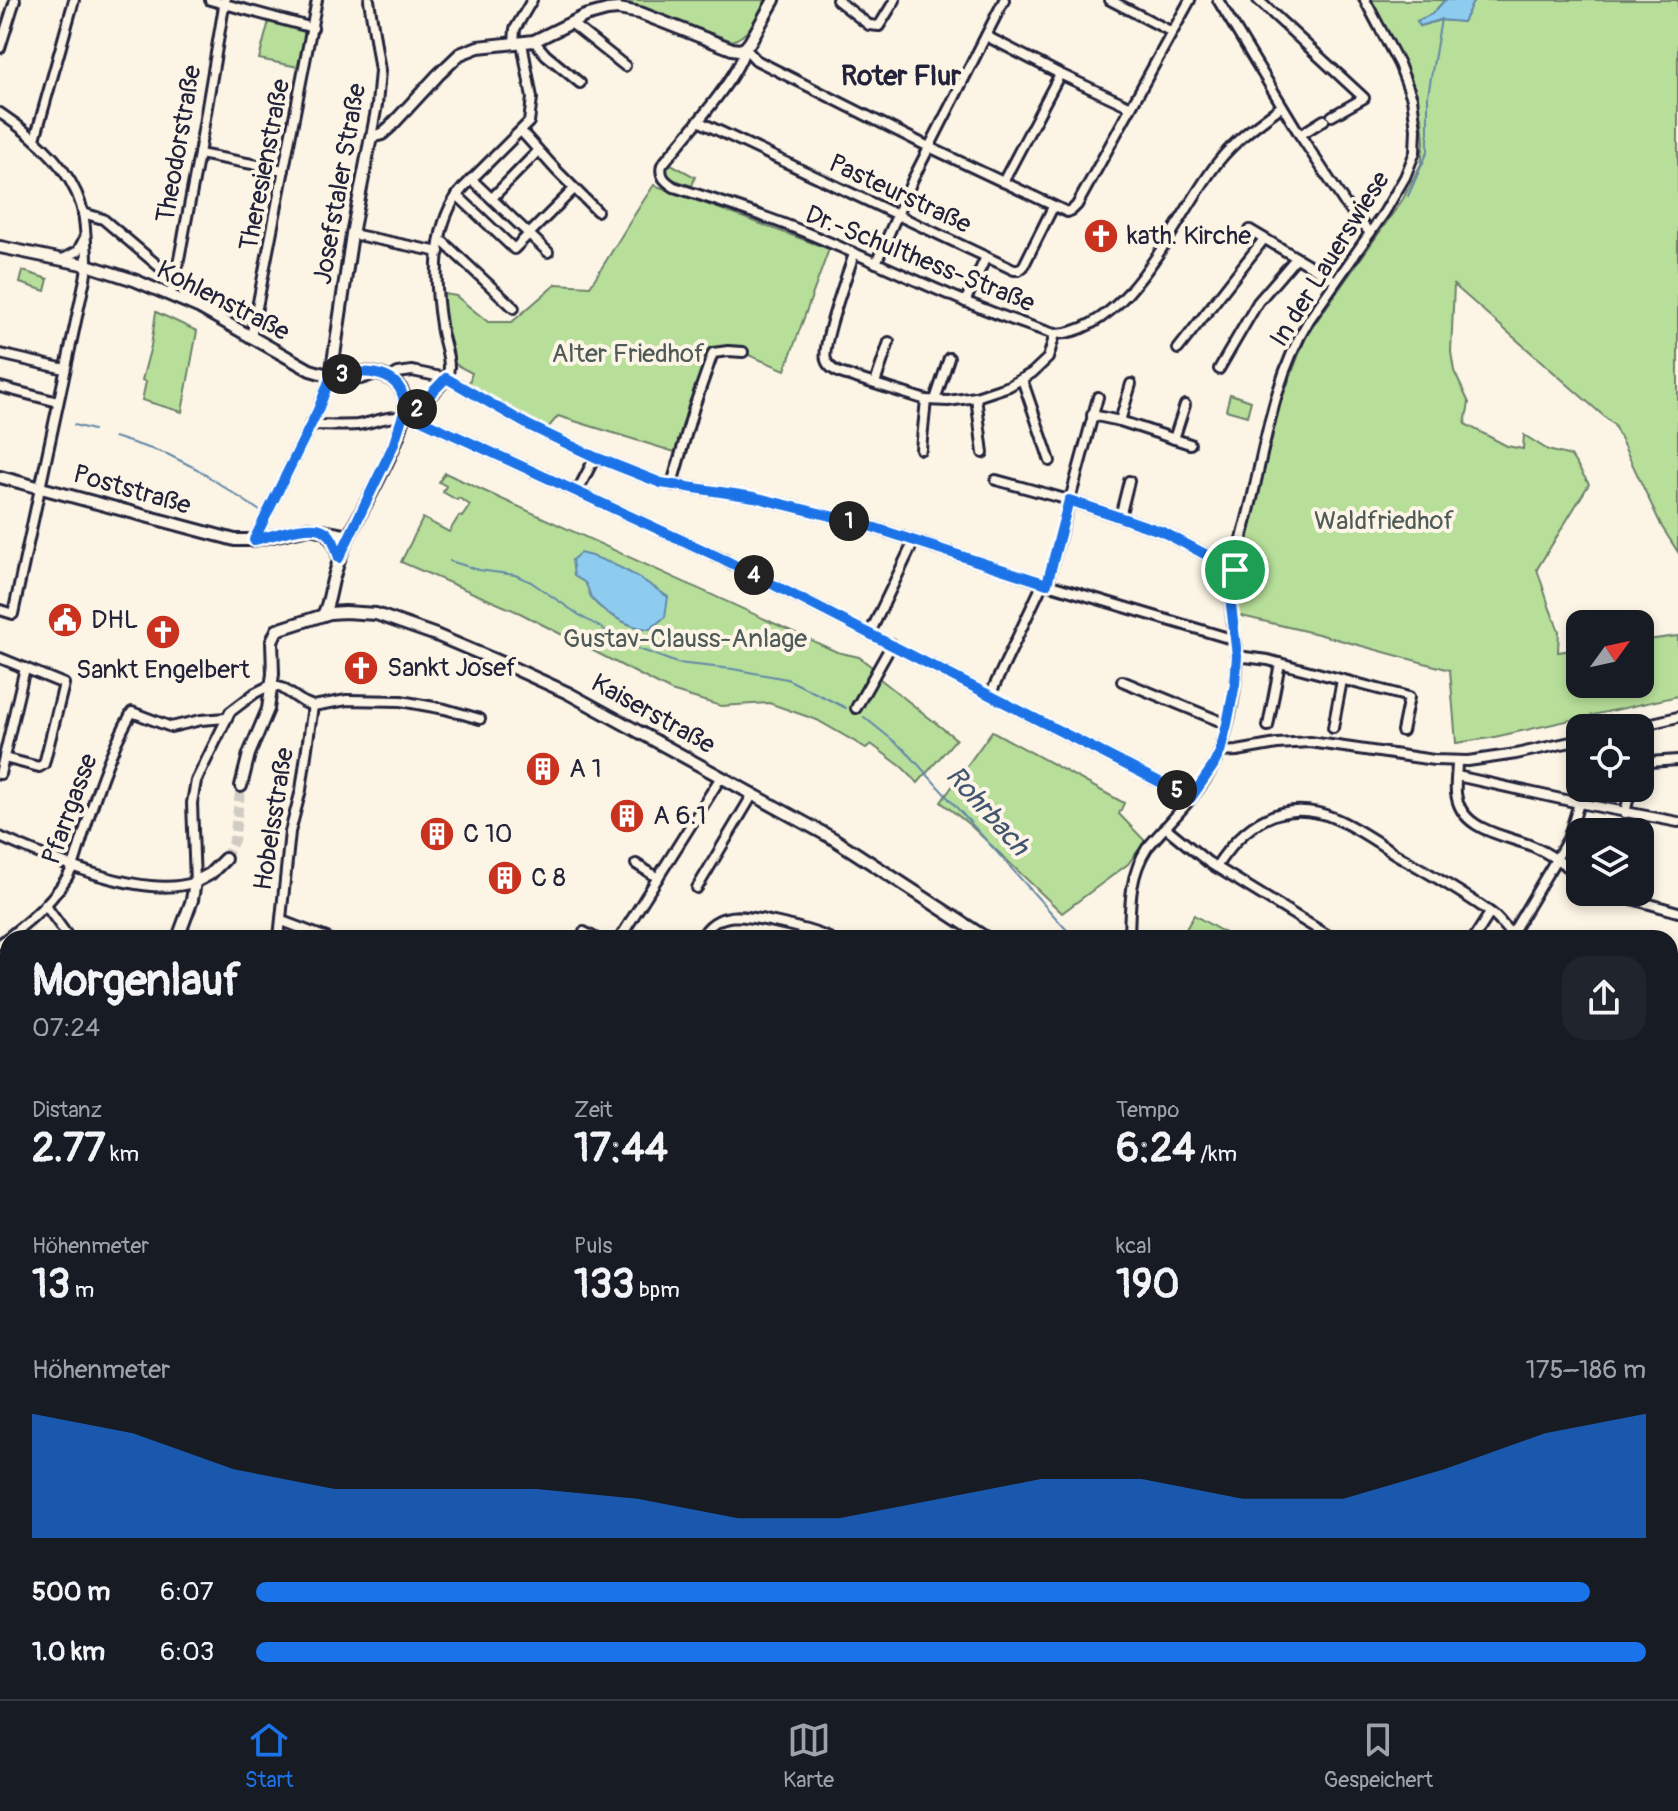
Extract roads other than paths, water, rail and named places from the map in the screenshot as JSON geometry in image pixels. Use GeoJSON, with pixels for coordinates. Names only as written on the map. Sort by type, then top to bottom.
{"type":"FeatureCollection","features":[{"type":"Feature","properties":{"kind":"main road"},"geometry":{"type":"LineString","coordinates":[[371,137],[382,134],[390,127],[460,54],[478,47],[534,41],[594,13],[629,10],[739,50],[745,48],[756,34],[774,0]]}},
{"type":"Feature","properties":{"kind":"main road","name":"Josefstaler Straße"},"geometry":{"type":"LineString","coordinates":[[331,376],[352,234],[371,137]]}},
{"type":"Feature","properties":{"kind":"main road","name":"Kohlenstraße"},"geometry":{"type":"LineString","coordinates":[[0,247],[87,265],[134,280],[200,308],[310,370],[331,376]]}},
{"type":"Feature","properties":{"kind":"main road"},"geometry":{"type":"LineString","coordinates":[[323,615],[339,558],[407,416],[402,392],[390,378],[341,365],[333,356]]}},
{"type":"Feature","properties":{"kind":"main road"},"geometry":{"type":"LineString","coordinates":[[331,376],[359,371]]}},
{"type":"Feature","properties":{"kind":"main road"},"geometry":{"type":"LineString","coordinates":[[331,376],[339,382],[373,374]]}},
{"type":"Feature","properties":{"kind":"main road","name":"Poststraße"},"geometry":{"type":"LineString","coordinates":[[0,477],[235,540],[254,540],[314,528],[349,536]]}},
{"type":"Feature","properties":{"kind":"main road"},"geometry":{"type":"LineString","coordinates":[[324,530],[335,544],[339,558]]}},
{"type":"Feature","properties":{"kind":"main road"},"geometry":{"type":"LineString","coordinates":[[332,584],[345,612]]}},
{"type":"Feature","properties":{"kind":"main road","name":"Kaiserstraße"},"geometry":{"type":"LineString","coordinates":[[271,685],[273,635],[277,630],[323,615],[345,612],[376,614],[397,620],[568,693],[834,839],[974,930]]}},
{"type":"Feature","properties":{"kind":"main road"},"geometry":{"type":"LineString","coordinates":[[241,786],[249,754],[268,709],[271,685]]}},
{"type":"Feature","properties":{"kind":"main road"},"geometry":{"type":"LineString","coordinates":[[181,930],[195,882],[210,874],[225,859]]}},
{"type":"Feature","properties":{"kind":"street"},"geometry":{"type":"LineString","coordinates":[[0,48],[15,0]]}},
{"type":"Feature","properties":{"kind":"street"},"geometry":{"type":"LineString","coordinates":[[35,139],[74,0]]}},
{"type":"Feature","properties":{"kind":"street"},"geometry":{"type":"LineString","coordinates":[[210,0],[313,28]]}},
{"type":"Feature","properties":{"kind":"street","name":"Theresienstraße"},"geometry":{"type":"LineString","coordinates":[[251,338],[317,0]]}},
{"type":"Feature","properties":{"kind":"street","name":"Josefstaler Straße"},"geometry":{"type":"LineString","coordinates":[[369,0],[380,71],[371,137]]}},
{"type":"Feature","properties":{"kind":"street"},"geometry":{"type":"LineString","coordinates":[[407,416],[446,378],[449,365],[438,291],[440,239],[446,218],[457,195],[529,122],[532,107],[530,86],[515,29],[532,0]]}},
{"type":"Feature","properties":{"kind":"street"},"geometry":{"type":"LineString","coordinates":[[837,0],[869,25],[879,26],[895,0]]}},
{"type":"Feature","properties":{"kind":"street"},"geometry":{"type":"LineString","coordinates":[[876,263],[929,147],[1004,0]]}},
{"type":"Feature","properties":{"kind":"street"},"geometry":{"type":"LineString","coordinates":[[1110,0],[1172,32]]}},
{"type":"Feature","properties":{"kind":"street"},"geometry":{"type":"LineString","coordinates":[[745,48],[756,60],[929,147],[1053,207],[1070,212],[1077,205],[1190,0]]}},
{"type":"Feature","properties":{"kind":"street"},"geometry":{"type":"LineString","coordinates":[[1218,0],[1300,135],[1346,205],[1370,233]]}},
{"type":"Feature","properties":{"kind":"street"},"geometry":{"type":"LineString","coordinates":[[1258,0],[1364,98],[1300,135]]}},
{"type":"Feature","properties":{"kind":"street","name":"In der Lauerswiese"},"geometry":{"type":"LineString","coordinates":[[1129,930],[1130,901],[1136,869],[1147,848],[1207,777],[1220,752],[1235,684],[1237,656],[1231,605],[1235,570],[1284,372],[1298,339],[1398,190],[1415,152],[1415,110],[1407,82],[1365,0]]}},
{"type":"Feature","properties":{"kind":"street","name":"Theodorstraße"},"geometry":{"type":"LineString","coordinates":[[170,295],[199,154],[225,2]]}},
{"type":"Feature","properties":{"kind":"street"},"geometry":{"type":"LineString","coordinates":[[571,23],[625,66]]}},
{"type":"Feature","properties":{"kind":"street"},"geometry":{"type":"LineString","coordinates":[[986,36],[1131,107]]}},
{"type":"Feature","properties":{"kind":"street"},"geometry":{"type":"LineString","coordinates":[[534,41],[580,83]]}},
{"type":"Feature","properties":{"kind":"street"},"geometry":{"type":"LineString","coordinates":[[698,121],[743,58],[745,48]]}},
{"type":"Feature","properties":{"kind":"street"},"geometry":{"type":"LineString","coordinates":[[1003,182],[1060,74]]}},
{"type":"Feature","properties":{"kind":"street","name":"Dr.-Schulthess-Straße"},"geometry":{"type":"LineString","coordinates":[[698,121],[662,165],[662,177],[674,187],[766,217],[965,302],[1055,334],[1064,334],[1090,325],[1123,298],[1155,257],[1220,160],[1238,139],[1282,106]]}},
{"type":"Feature","properties":{"kind":"street"},"geometry":{"type":"LineString","coordinates":[[0,113],[35,139],[64,173],[80,201],[87,265],[13,614],[0,610]]}},
{"type":"Feature","properties":{"kind":"street","name":"Pasteurstraße"},"geometry":{"type":"LineString","coordinates":[[698,121],[1014,270],[1023,267],[1053,207]]}},
{"type":"Feature","properties":{"kind":"street"},"geometry":{"type":"LineString","coordinates":[[521,131],[597,211]]}},
{"type":"Feature","properties":{"kind":"street"},"geometry":{"type":"LineString","coordinates":[[492,198],[538,151]]}},
{"type":"Feature","properties":{"kind":"street"},"geometry":{"type":"LineString","coordinates":[[199,154],[284,170]]}},
{"type":"Feature","properties":{"kind":"street"},"geometry":{"type":"LineString","coordinates":[[471,179],[548,252]]}},
{"type":"Feature","properties":{"kind":"street"},"geometry":{"type":"LineString","coordinates":[[457,195],[515,249],[574,189]]}},
{"type":"Feature","properties":{"kind":"street"},"geometry":{"type":"LineString","coordinates":[[83,213],[103,219],[175,280]]}},
{"type":"Feature","properties":{"kind":"street"},"geometry":{"type":"LineString","coordinates":[[1250,230],[1336,281]]}},
{"type":"Feature","properties":{"kind":"street"},"geometry":{"type":"LineString","coordinates":[[352,234],[439,252]]}},
{"type":"Feature","properties":{"kind":"street"},"geometry":{"type":"LineString","coordinates":[[58,260],[78,251],[85,235]]}},
{"type":"Feature","properties":{"kind":"street"},"geometry":{"type":"LineString","coordinates":[[440,239],[514,308]]}},
{"type":"Feature","properties":{"kind":"street"},"geometry":{"type":"LineString","coordinates":[[1178,349],[1264,239]]}},
{"type":"Feature","properties":{"kind":"street"},"geometry":{"type":"LineString","coordinates":[[854,254],[826,345],[825,357],[835,370],[931,400],[962,400],[1001,389],[1032,373],[1048,358],[1055,334]]}},
{"type":"Feature","properties":{"kind":"street"},"geometry":{"type":"LineString","coordinates":[[965,302],[986,257]]}},
{"type":"Feature","properties":{"kind":"street"},"geometry":{"type":"LineString","coordinates":[[1219,369],[1258,302],[1296,258]]}},
{"type":"Feature","properties":{"kind":"street"},"geometry":{"type":"LineString","coordinates":[[875,383],[889,342]]}},
{"type":"Feature","properties":{"kind":"street"},"geometry":{"type":"LineString","coordinates":[[672,484],[713,353],[743,352]]}},
{"type":"Feature","properties":{"kind":"street"},"geometry":{"type":"LineString","coordinates":[[0,354],[65,369]]}},
{"type":"Feature","properties":{"kind":"street"},"geometry":{"type":"LineString","coordinates":[[921,449],[931,400],[949,358]]}},
{"type":"Feature","properties":{"kind":"street"},"geometry":{"type":"LineString","coordinates":[[390,378],[412,371],[446,378],[528,425],[595,457],[661,483],[754,497],[863,524],[1235,640]]}},
{"type":"Feature","properties":{"kind":"street"},"geometry":{"type":"LineString","coordinates":[[254,540],[324,397],[331,376]]}},
{"type":"Feature","properties":{"kind":"street"},"geometry":{"type":"LineString","coordinates":[[1022,379],[1050,461]]}},
{"type":"Feature","properties":{"kind":"street"},"geometry":{"type":"LineString","coordinates":[[1120,421],[1131,384]]}},
{"type":"Feature","properties":{"kind":"street"},"geometry":{"type":"LineString","coordinates":[[0,387],[58,402]]}},
{"type":"Feature","properties":{"kind":"street"},"geometry":{"type":"LineString","coordinates":[[976,397],[983,453]]}},
{"type":"Feature","properties":{"kind":"street"},"geometry":{"type":"LineString","coordinates":[[990,695],[1045,583],[1098,397]]}},
{"type":"Feature","properties":{"kind":"street"},"geometry":{"type":"LineString","coordinates":[[1174,439],[1185,405]]}},
{"type":"Feature","properties":{"kind":"street"},"geometry":{"type":"LineString","coordinates":[[1092,415],[1190,444]]}},
{"type":"Feature","properties":{"kind":"street"},"geometry":{"type":"LineString","coordinates":[[310,425],[343,426],[407,416],[725,560],[1191,798]]}},
{"type":"Feature","properties":{"kind":"street"},"geometry":{"type":"LineString","coordinates":[[577,492],[595,457]]}},
{"type":"Feature","properties":{"kind":"street"},"geometry":{"type":"LineString","coordinates":[[996,480],[1069,500],[1163,532],[1235,570]]}},
{"type":"Feature","properties":{"kind":"street"},"geometry":{"type":"LineString","coordinates":[[1120,517],[1129,481]]}},
{"type":"Feature","properties":{"kind":"street"},"geometry":{"type":"LineString","coordinates":[[870,633],[914,541]]}},
{"type":"Feature","properties":{"kind":"street"},"geometry":{"type":"LineString","coordinates":[[856,708],[892,644]]}},
{"type":"Feature","properties":{"kind":"street"},"geometry":{"type":"LineString","coordinates":[[1237,656],[1280,663],[1409,697],[1402,731]]}},
{"type":"Feature","properties":{"kind":"street"},"geometry":{"type":"LineString","coordinates":[[0,658],[64,684],[44,764],[39,767],[4,758]]}},
{"type":"Feature","properties":{"kind":"street"},"geometry":{"type":"LineString","coordinates":[[1268,726],[1280,663]]}},
{"type":"Feature","properties":{"kind":"street"},"geometry":{"type":"LineString","coordinates":[[0,774],[25,668]]}},
{"type":"Feature","properties":{"kind":"street"},"geometry":{"type":"LineString","coordinates":[[1333,728],[1342,680]]}},
{"type":"Feature","properties":{"kind":"street"},"geometry":{"type":"LineString","coordinates":[[1122,681],[1227,724]]}},
{"type":"Feature","properties":{"kind":"street"},"geometry":{"type":"LineString","coordinates":[[0,837],[103,876],[153,886],[179,887],[195,882],[192,816],[200,771],[226,718],[248,697],[271,685],[313,706],[347,700],[401,701],[480,719]]}},
{"type":"Feature","properties":{"kind":"street","name":"Hobelsstraße"},"geometry":{"type":"LineString","coordinates":[[280,930],[290,832],[301,790],[313,706]]}},
{"type":"Feature","properties":{"kind":"street","name":"Pfarrgasse"},"geometry":{"type":"LineString","coordinates":[[17,930],[46,906],[73,867],[101,778],[132,712],[171,727],[226,718]]}},
{"type":"Feature","properties":{"kind":"street"},"geometry":{"type":"LineString","coordinates":[[1654,723],[1678,717]]}},
{"type":"Feature","properties":{"kind":"street"},"geometry":{"type":"LineString","coordinates":[[1220,752],[1310,742],[1457,761],[1487,759],[1566,743]]}},
{"type":"Feature","properties":{"kind":"street"},"geometry":{"type":"LineString","coordinates":[[1654,762],[1678,760]]}},
{"type":"Feature","properties":{"kind":"street"},"geometry":{"type":"LineString","coordinates":[[1457,761],[1458,803],[1472,822],[1494,834],[1525,843],[1566,866]]}},
{"type":"Feature","properties":{"kind":"street"},"geometry":{"type":"LineString","coordinates":[[1457,776],[1678,822]]}},
{"type":"Feature","properties":{"kind":"street"},"geometry":{"type":"LineString","coordinates":[[625,930],[721,777]]}},
{"type":"Feature","properties":{"kind":"street"},"geometry":{"type":"LineString","coordinates":[[697,888],[753,794]]}},
{"type":"Feature","properties":{"kind":"street"},"geometry":{"type":"LineString","coordinates":[[1625,813],[1628,802]]}},
{"type":"Feature","properties":{"kind":"street"},"geometry":{"type":"LineString","coordinates":[[1517,930],[1572,830],[1579,803]]}},
{"type":"Feature","properties":{"kind":"street"},"geometry":{"type":"LineString","coordinates":[[1216,867],[1234,842],[1262,820],[1291,812],[1318,813],[1349,826],[1490,913],[1508,930]]}},
{"type":"Feature","properties":{"kind":"street"},"geometry":{"type":"LineString","coordinates":[[1165,827],[1216,867],[1319,930]]}},
{"type":"Feature","properties":{"kind":"street"},"geometry":{"type":"LineString","coordinates":[[636,864],[658,878]]}},
{"type":"Feature","properties":{"kind":"street"},"geometry":{"type":"LineString","coordinates":[[1654,905],[1678,912]]}},
{"type":"Feature","properties":{"kind":"street"},"geometry":{"type":"LineString","coordinates":[[46,906],[63,930]]}},
{"type":"Feature","properties":{"kind":"street"},"geometry":{"type":"LineString","coordinates":[[1479,930],[1490,913]]}},
{"type":"Feature","properties":{"kind":"street"},"geometry":{"type":"LineString","coordinates":[[707,930],[720,919],[742,915],[811,930]]}},
{"type":"Feature","properties":{"kind":"street"},"geometry":{"type":"LineString","coordinates":[[282,921],[306,930]]}},
{"type":"Feature","properties":{"kind":"water"},"geometry":{"type":"Polygon","coordinates":[[[1445,0],[1474,0],[1463,22],[1440,20],[1420,26],[1417,21],[1432,14],[1445,0]]]}},
{"type":"Feature","properties":{"kind":"water"},"geometry":{"type":"Polygon","coordinates":[[[580,553],[626,570],[668,597],[665,617],[650,629],[627,624],[604,610],[592,598],[585,583],[574,576],[572,560],[580,553]]]}},
{"type":"Feature","properties":{"kind":"waterway"},"geometry":{"type":"LineString","coordinates":[[1408,196],[1428,151],[1428,95],[1441,19]]}},
{"type":"Feature","properties":{"kind":"waterway"},"geometry":{"type":"LineString","coordinates":[[74,425],[93,430]]}},
{"type":"Feature","properties":{"kind":"waterway"},"geometry":{"type":"LineString","coordinates":[[114,437],[167,454],[197,469],[260,511]]}},
{"type":"Feature","properties":{"kind":"waterway","name":"Rohrbach"},"geometry":{"type":"LineString","coordinates":[[450,561],[479,570],[515,575],[531,582],[582,617],[639,649],[677,663],[787,679],[846,708]]}},
{"type":"Feature","properties":{"kind":"waterway","name":"Rohrbach"},"geometry":{"type":"LineString","coordinates":[[864,717],[906,751],[1067,930]]}},
{"type":"Feature","properties":{"kind":"tunnel"},"geometry":{"type":"LineString","coordinates":[[225,859],[234,840],[241,786]]}},
{"type":"Feature","properties":{"kind":"place","name":"kath. Kirche"},"geometry":{"type":"Point","coordinates":[1101,236]}},
{"type":"Feature","properties":{"kind":"place","name":"DHL"},"geometry":{"type":"Point","coordinates":[65,620]}},
{"type":"Feature","properties":{"kind":"place","name":"Sankt Engelbert"},"geometry":{"type":"Point","coordinates":[163,632]}},
{"type":"Feature","properties":{"kind":"place","name":"Sankt Josef"},"geometry":{"type":"Point","coordinates":[361,668]}},
{"type":"Feature","properties":{"kind":"place","name":"A 1"},"geometry":{"type":"Point","coordinates":[543,769]}},
{"type":"Feature","properties":{"kind":"place","name":"A 6.1"},"geometry":{"type":"Point","coordinates":[627,816]}},
{"type":"Feature","properties":{"kind":"place","name":"C 10"},"geometry":{"type":"Point","coordinates":[437,834]}},
{"type":"Feature","properties":{"kind":"place","name":"C 8"},"geometry":{"type":"Point","coordinates":[505,878]}},
{"type":"Feature","properties":{"kind":"district","name":"Roter Flur"},"geometry":{"type":"Point","coordinates":[901,76]}},
{"type":"Feature","properties":{"kind":"park label","name":"Alter Friedhof"},"geometry":{"type":"Point","coordinates":[628,354]}},
{"type":"Feature","properties":{"kind":"park label","name":"Waldfriedhof"},"geometry":{"type":"Point","coordinates":[1384,521]}},
{"type":"Feature","properties":{"kind":"park label","name":"Gustav-Clauss-Anlage"},"geometry":{"type":"Point","coordinates":[685,639]}}]}
